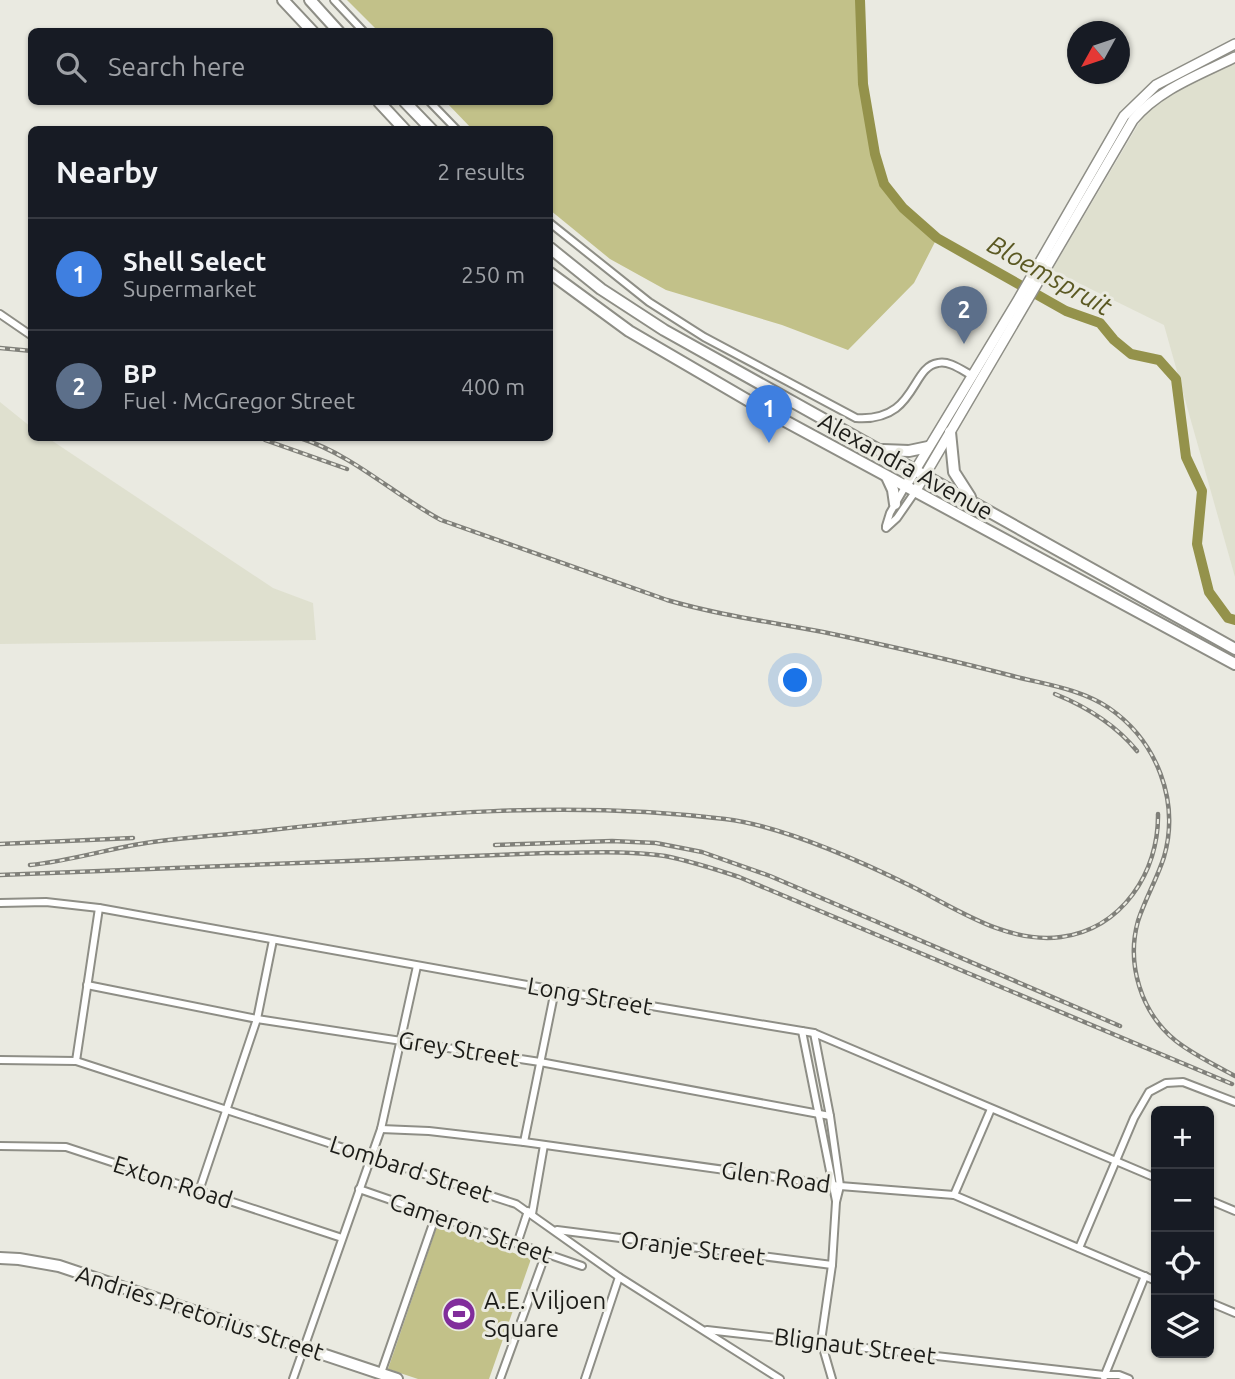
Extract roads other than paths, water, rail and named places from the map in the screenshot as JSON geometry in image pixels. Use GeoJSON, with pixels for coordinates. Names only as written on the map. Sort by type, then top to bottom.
{"type":"FeatureCollection","features":[{"type":"Feature","properties":{"kind":"main road"},"geometry":{"type":"LineString","coordinates":[[283,0],[309,28]]}},
{"type":"Feature","properties":{"kind":"main road"},"geometry":{"type":"LineString","coordinates":[[310,0],[335,28]]}},
{"type":"Feature","properties":{"kind":"main road"},"geometry":{"type":"LineString","coordinates":[[910,489],[950,432],[977,378],[1036,278],[1124,116],[1156,85],[1235,44]]}},
{"type":"Feature","properties":{"kind":"main road"},"geometry":{"type":"LineString","coordinates":[[1036,278],[1137,116],[1168,90],[1235,57]]}},
{"type":"Feature","properties":{"kind":"main road"},"geometry":{"type":"LineString","coordinates":[[382,105],[401,126]]}},
{"type":"Feature","properties":{"kind":"main road"},"geometry":{"type":"LineString","coordinates":[[408,105],[428,126]]}},
{"type":"Feature","properties":{"kind":"main road","name":"Alexandra Avenue"},"geometry":{"type":"LineString","coordinates":[[553,251],[643,318],[864,444],[920,472],[1235,649]]}},
{"type":"Feature","properties":{"kind":"main road"},"geometry":{"type":"LineString","coordinates":[[553,267],[559,256]]}},
{"type":"Feature","properties":{"kind":"main road","name":"Alexandra Avenue"},"geometry":{"type":"LineString","coordinates":[[553,274],[629,331],[761,408],[1235,664]]}},
{"type":"Feature","properties":{"kind":"main road"},"geometry":{"type":"LineString","coordinates":[[920,472],[928,447],[977,378]]}},
{"type":"Feature","properties":{"kind":"main road"},"geometry":{"type":"LineString","coordinates":[[950,432],[954,472],[975,503]]}},
{"type":"Feature","properties":{"kind":"main road"},"geometry":{"type":"LineString","coordinates":[[864,444],[897,452],[928,447]]}},
{"type":"Feature","properties":{"kind":"main road"},"geometry":{"type":"LineString","coordinates":[[886,476],[893,490],[895,504]]}},
{"type":"Feature","properties":{"kind":"main road","name":"Andries Pretorius Street"},"geometry":{"type":"LineString","coordinates":[[0,1258],[59,1266],[397,1379]]}},
{"type":"Feature","properties":{"kind":"street"},"geometry":{"type":"LineString","coordinates":[[334,0],[360,28]]}},
{"type":"Feature","properties":{"kind":"street"},"geometry":{"type":"LineString","coordinates":[[433,105],[453,126]]}},
{"type":"Feature","properties":{"kind":"street"},"geometry":{"type":"LineString","coordinates":[[553,225],[649,302],[704,337],[856,418],[876,418],[893,410],[907,398],[927,368],[935,363],[950,364],[977,378]]}},
{"type":"Feature","properties":{"kind":"street"},"geometry":{"type":"LineString","coordinates":[[0,314],[28,333]]}},
{"type":"Feature","properties":{"kind":"street"},"geometry":{"type":"LineString","coordinates":[[910,489],[897,518],[886,528],[895,504],[910,489]]}},
{"type":"Feature","properties":{"kind":"street","name":"Long Street"},"geometry":{"type":"LineString","coordinates":[[0,902],[46,902],[99,908],[417,966],[814,1033],[1151,1176]]}},
{"type":"Feature","properties":{"kind":"street"},"geometry":{"type":"LineString","coordinates":[[76,1061],[99,908]]}},
{"type":"Feature","properties":{"kind":"street"},"geometry":{"type":"LineString","coordinates":[[199,1191],[257,1019],[273,940]]}},
{"type":"Feature","properties":{"kind":"street"},"geometry":{"type":"LineString","coordinates":[[293,1379],[381,1129],[417,966]]}},
{"type":"Feature","properties":{"kind":"street","name":"Grey Street"},"geometry":{"type":"LineString","coordinates":[[87,985],[257,1019],[540,1062],[831,1116]]}},
{"type":"Feature","properties":{"kind":"street"},"geometry":{"type":"LineString","coordinates":[[524,1142],[555,990]]}},
{"type":"Feature","properties":{"kind":"street"},"geometry":{"type":"LineString","coordinates":[[802,1031],[836,1202]]}},
{"type":"Feature","properties":{"kind":"street"},"geometry":{"type":"LineString","coordinates":[[814,1033],[831,1116],[841,1186],[836,1202],[832,1265],[821,1341],[832,1379]]}},
{"type":"Feature","properties":{"kind":"street","name":"Lombard Street"},"geometry":{"type":"LineString","coordinates":[[0,1060],[76,1061],[516,1204],[620,1277],[780,1379]]}},
{"type":"Feature","properties":{"kind":"street"},"geometry":{"type":"LineString","coordinates":[[1079,1248],[1143,1100],[1157,1087],[1166,1083],[1183,1082],[1235,1102]]}},
{"type":"Feature","properties":{"kind":"street"},"geometry":{"type":"LineString","coordinates":[[954,1195],[991,1110]]}},
{"type":"Feature","properties":{"kind":"street","name":"Glen Road"},"geometry":{"type":"LineString","coordinates":[[381,1129],[429,1131],[524,1142],[831,1185],[954,1195],[1151,1279]]}},
{"type":"Feature","properties":{"kind":"street"},"geometry":{"type":"LineString","coordinates":[[517,1244],[530,1212],[544,1145]]}},
{"type":"Feature","properties":{"kind":"street","name":"Exton Road"},"geometry":{"type":"LineString","coordinates":[[0,1146],[66,1147],[342,1238]]}},
{"type":"Feature","properties":{"kind":"street","name":"Cameron Street"},"geometry":{"type":"LineString","coordinates":[[359,1189],[582,1266]]}},
{"type":"Feature","properties":{"kind":"street"},"geometry":{"type":"LineString","coordinates":[[1214,1202],[1235,1211]]}},
{"type":"Feature","properties":{"kind":"street"},"geometry":{"type":"LineString","coordinates":[[381,1373],[436,1215]]}},
{"type":"Feature","properties":{"kind":"street","name":"Oranje Street"},"geometry":{"type":"LineString","coordinates":[[555,1230],[832,1265]]}},
{"type":"Feature","properties":{"kind":"street"},"geometry":{"type":"LineString","coordinates":[[500,1379],[546,1253]]}},
{"type":"Feature","properties":{"kind":"street"},"geometry":{"type":"LineString","coordinates":[[1104,1377],[1144,1276]]}},
{"type":"Feature","properties":{"kind":"street"},"geometry":{"type":"LineString","coordinates":[[584,1379],[620,1277]]}},
{"type":"Feature","properties":{"kind":"street"},"geometry":{"type":"LineString","coordinates":[[1214,1304],[1235,1313]]}},
{"type":"Feature","properties":{"kind":"street","name":"Blignaut Street"},"geometry":{"type":"LineString","coordinates":[[705,1330],[821,1341],[1104,1377],[1119,1375],[1129,1379]]}},
{"type":"Feature","properties":{"kind":"waterway","name":"Bloemspruit"},"geometry":{"type":"LineString","coordinates":[[860,0],[863,84],[875,154],[884,184],[903,208],[937,238],[1066,311],[1100,323],[1114,340],[1131,354],[1159,360],[1176,379],[1186,457],[1202,491],[1197,544],[1209,592],[1228,618],[1235,620]]}},
{"type":"Feature","properties":{"kind":"railway"},"geometry":{"type":"LineString","coordinates":[[0,348],[28,351]]}},
{"type":"Feature","properties":{"kind":"railway"},"geometry":{"type":"LineString","coordinates":[[268,441],[347,469]]}},
{"type":"Feature","properties":{"kind":"railway"},"geometry":{"type":"LineString","coordinates":[[308,441],[338,454],[441,520],[667,600],[962,663],[1073,691],[1109,708],[1140,737],[1152,755],[1166,794],[1169,815],[1164,857],[1138,921],[1135,937],[1134,954],[1139,987],[1145,1002],[1164,1030],[1197,1055],[1235,1076]]}},
{"type":"Feature","properties":{"kind":"railway"},"geometry":{"type":"LineString","coordinates":[[1055,694],[1100,717],[1137,751]]}},
{"type":"Feature","properties":{"kind":"railway"},"geometry":{"type":"LineString","coordinates":[[30,865],[160,841],[436,814],[551,810],[666,813],[725,819],[795,836],[868,866],[983,923],[1021,935],[1041,938],[1083,932],[1102,923],[1119,910],[1133,894],[1152,857],[1158,814]]}},
{"type":"Feature","properties":{"kind":"railway"},"geometry":{"type":"LineString","coordinates":[[0,844],[133,838]]}},
{"type":"Feature","properties":{"kind":"railway"},"geometry":{"type":"LineString","coordinates":[[495,845],[612,841],[656,843],[702,852],[770,876],[1120,1026]]}},
{"type":"Feature","properties":{"kind":"railway"},"geometry":{"type":"LineString","coordinates":[[0,875],[546,853],[620,852],[665,856],[739,877],[1232,1084]]}},
{"type":"Feature","properties":{"kind":"place","name":"BP"},"geometry":{"type":"Point","coordinates":[964,344]}},
{"type":"Feature","properties":{"kind":"place","name":"Shell Select"},"geometry":{"type":"Point","coordinates":[769,443]}},
{"type":"Feature","properties":{"kind":"place","name":"A.E. Viljoen Square"},"geometry":{"type":"Point","coordinates":[459,1314]}}]}
